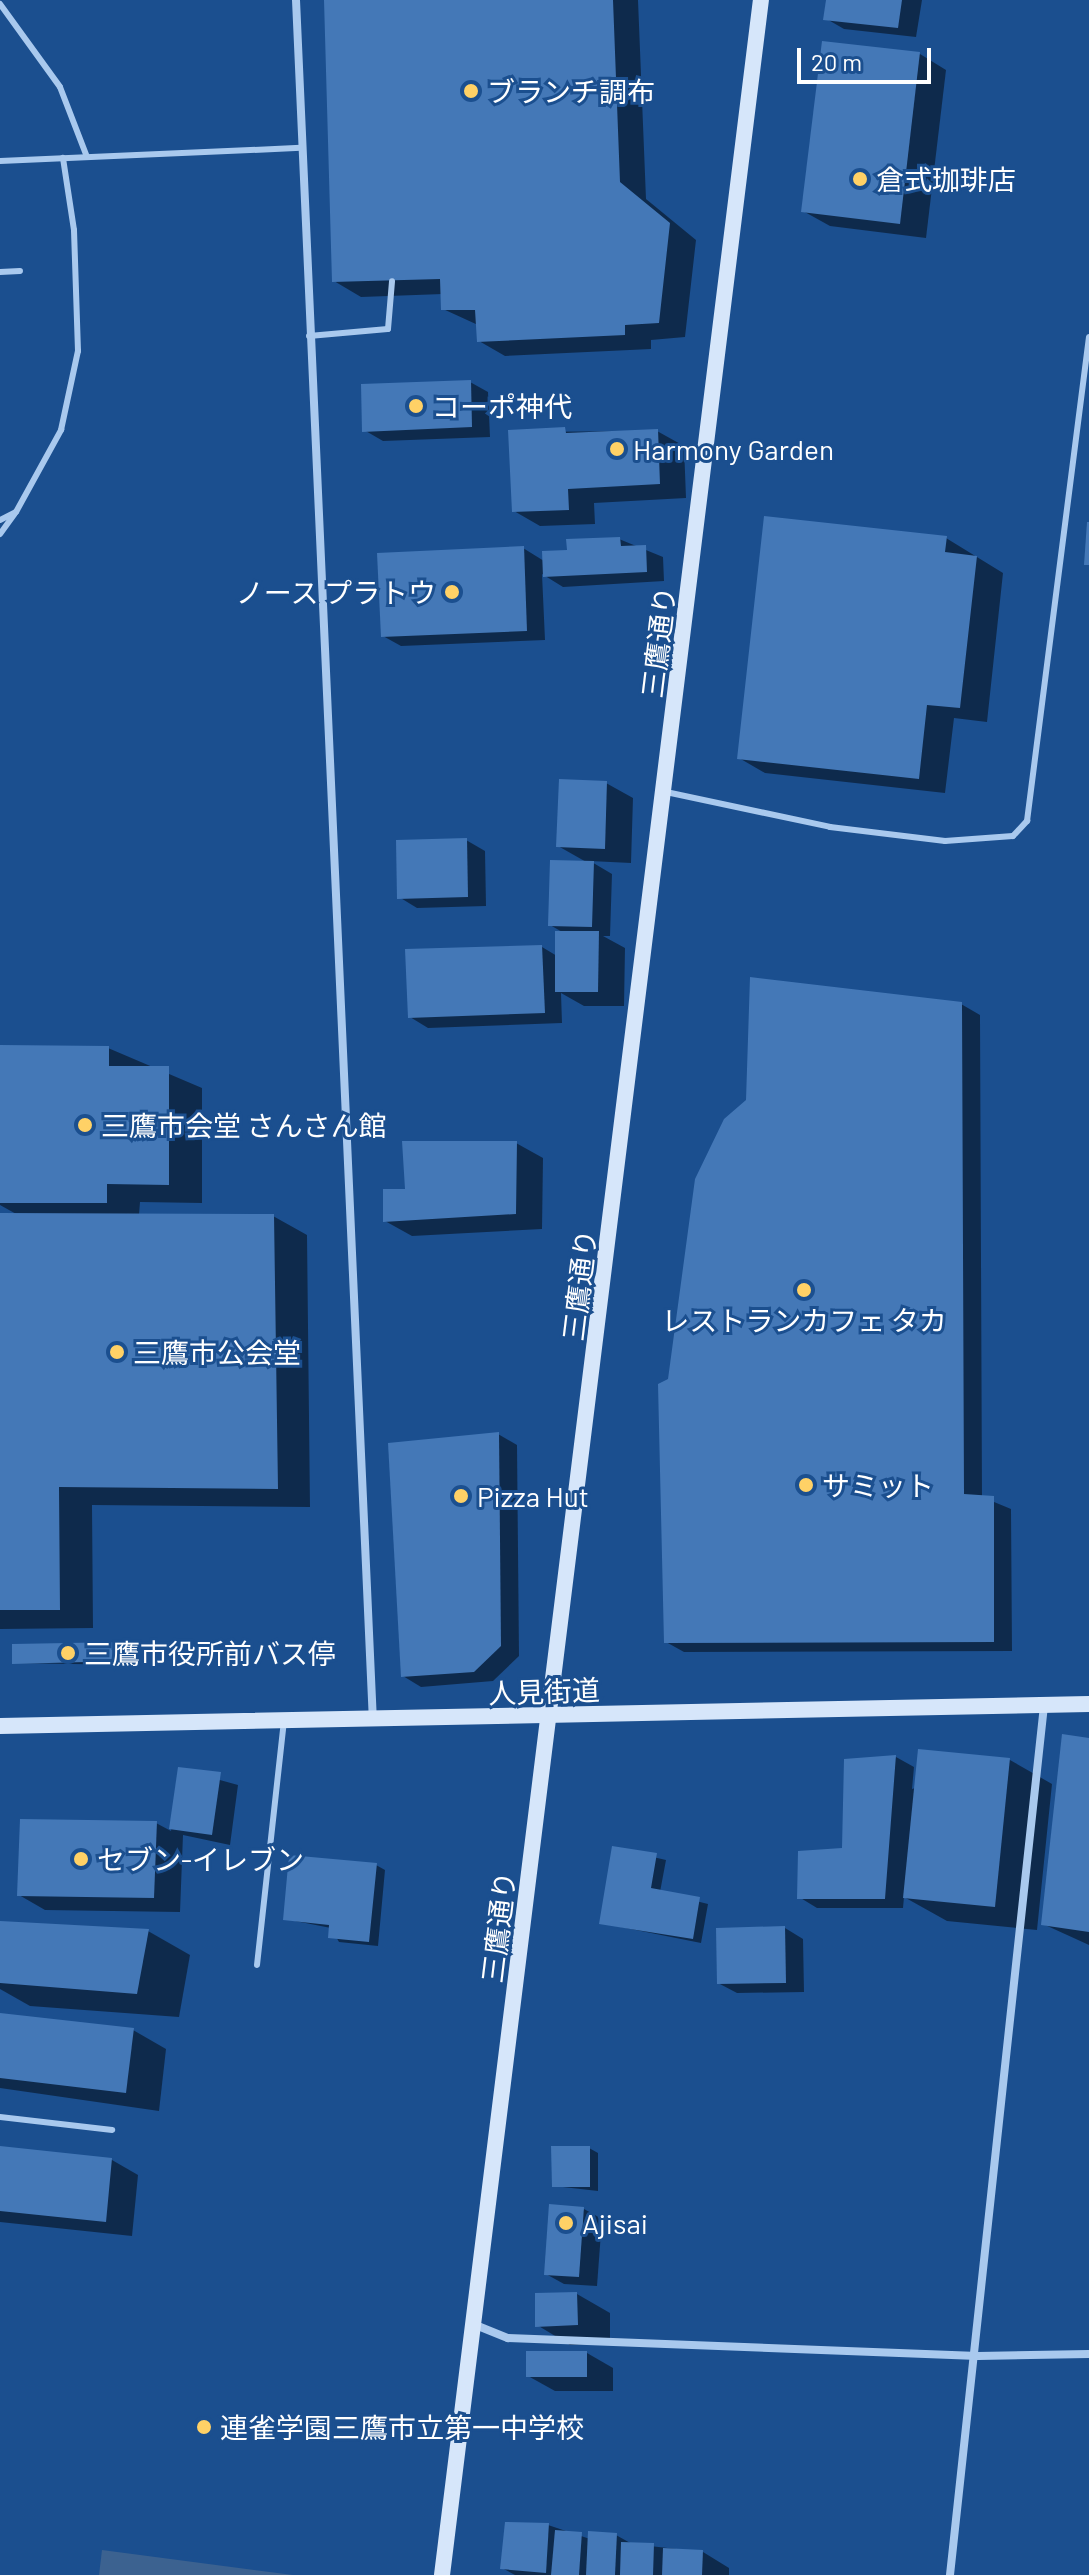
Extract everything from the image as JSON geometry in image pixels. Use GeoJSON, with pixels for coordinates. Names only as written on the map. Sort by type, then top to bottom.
{"type":"FeatureCollection","features":[{"type":"Feature","properties":{"kind":"main road","name":"三鷹通り"},"geometry":{"type":"LineString","coordinates":[[442,2575],[666,792],[761,0]]}},
{"type":"Feature","properties":{"kind":"main road","name":"人見街道"},"geometry":{"type":"LineString","coordinates":[[0,1728],[1089,1704]]}},
{"type":"Feature","properties":{"kind":"street"},"geometry":{"type":"LineString","coordinates":[[296,0],[307,336],[373,1720]]}},
{"type":"Feature","properties":{"kind":"street"},"geometry":{"type":"LineString","coordinates":[[950,2575],[978,2356],[1044,1706]]}},
{"type":"Feature","properties":{"kind":"street"},"geometry":{"type":"LineString","coordinates":[[473,2324],[508,2338],[978,2356],[1089,2354]]}},
{"type":"Feature","properties":{"kind":"lane"},"geometry":{"type":"LineString","coordinates":[[296,0],[302,0]]}},
{"type":"Feature","properties":{"kind":"lane"},"geometry":{"type":"LineString","coordinates":[[0,4],[60,87],[87,157]]}},
{"type":"Feature","properties":{"kind":"lane"},"geometry":{"type":"LineString","coordinates":[[0,161],[301,148]]}},
{"type":"Feature","properties":{"kind":"lane"},"geometry":{"type":"LineString","coordinates":[[0,534],[16,512],[61,430],[78,351],[74,230],[63,158]]}},
{"type":"Feature","properties":{"kind":"lane"},"geometry":{"type":"LineString","coordinates":[[0,272],[20,271]]}},
{"type":"Feature","properties":{"kind":"lane"},"geometry":{"type":"LineString","coordinates":[[307,336],[388,329],[392,281]]}},
{"type":"Feature","properties":{"kind":"lane"},"geometry":{"type":"LineString","coordinates":[[666,792],[945,841],[1013,836],[1027,821],[1089,337]]}},
{"type":"Feature","properties":{"kind":"lane"},"geometry":{"type":"LineString","coordinates":[[0,520],[16,512]]}},
{"type":"Feature","properties":{"kind":"lane"},"geometry":{"type":"LineString","coordinates":[[257,1965],[284,1722]]}},
{"type":"Feature","properties":{"kind":"lane"},"geometry":{"type":"LineString","coordinates":[[0,2117],[112,2130]]}},
{"type":"Feature","properties":{"kind":"water"},"geometry":{"type":"Polygon","coordinates":[[[102,2550],[293,2575],[99,2575],[102,2550]]]}},
{"type":"Feature","properties":{"kind":"building","name":"ブランチ調布"},"geometry":{"type":"Polygon","coordinates":[[[324,0],[613,0],[620,182],[670,223],[659,323],[625,325],[625,335],[477,342],[475,310],[441,310],[440,279],[332,282],[324,0]]]}},
{"type":"Feature","properties":{"kind":"building"},"geometry":{"type":"Polygon","coordinates":[[[826,0],[902,0],[898,28],[823,20],[826,0]]]}},
{"type":"Feature","properties":{"kind":"building"},"geometry":{"type":"Polygon","coordinates":[[[822,41],[920,52],[900,224],[801,212],[822,41]]]}},
{"type":"Feature","properties":{"kind":"building","name":"コーポ神代"},"geometry":{"type":"Polygon","coordinates":[[[471,380],[472,427],[362,432],[361,384],[471,380]]]}},
{"type":"Feature","properties":{"kind":"building"},"geometry":{"type":"Polygon","coordinates":[[[565,427],[566,433],[658,429],[660,484],[568,489],[569,510],[512,512],[508,430],[565,427]]]}},
{"type":"Feature","properties":{"kind":"building"},"geometry":{"type":"Polygon","coordinates":[[[764,516],[947,536],[945,552],[977,556],[960,708],[927,705],[919,779],[737,759],[764,516]]]}},
{"type":"Feature","properties":{"kind":"building"},"geometry":{"type":"Polygon","coordinates":[[[1087,522],[1089,565],[1084,565],[1087,522]]]}},
{"type":"Feature","properties":{"kind":"building"},"geometry":{"type":"Polygon","coordinates":[[[620,537],[621,546],[646,545],[647,572],[543,577],[542,551],[567,550],[566,539],[620,537]]]}},
{"type":"Feature","properties":{"kind":"building","name":"ノース プラトウ"},"geometry":{"type":"Polygon","coordinates":[[[524,546],[527,631],[381,637],[377,553],[524,546]]]}},
{"type":"Feature","properties":{"kind":"building"},"geometry":{"type":"Polygon","coordinates":[[[559,779],[607,781],[605,849],[556,847],[559,779]]]}},
{"type":"Feature","properties":{"kind":"building"},"geometry":{"type":"Polygon","coordinates":[[[467,838],[468,897],[397,899],[396,840],[467,838]]]}},
{"type":"Feature","properties":{"kind":"building"},"geometry":{"type":"Polygon","coordinates":[[[550,860],[594,861],[592,927],[548,926],[550,860]]]}},
{"type":"Feature","properties":{"kind":"building"},"geometry":{"type":"Polygon","coordinates":[[[555,931],[599,931],[598,992],[555,992],[555,931]]]}},
{"type":"Feature","properties":{"kind":"building"},"geometry":{"type":"Polygon","coordinates":[[[542,945],[545,1013],[408,1018],[405,949],[542,945]]]}},
{"type":"Feature","properties":{"kind":"building"},"geometry":{"type":"Polygon","coordinates":[[[750,977],[962,1002],[964,1494],[994,1496],[994,1642],[664,1643],[658,1384],[668,1379],[695,1179],[724,1119],[746,1100],[750,977]]]}},
{"type":"Feature","properties":{"kind":"building","name":"三鷹市会堂 さんさん館"},"geometry":{"type":"Polygon","coordinates":[[[0,1045],[109,1046],[109,1066],[169,1066],[169,1185],[107,1184],[107,1203],[0,1203],[0,1045]]]}},
{"type":"Feature","properties":{"kind":"building"},"geometry":{"type":"Polygon","coordinates":[[[402,1141],[517,1141],[516,1214],[383,1222],[383,1189],[405,1189],[402,1141]]]}},
{"type":"Feature","properties":{"kind":"building"},"geometry":{"type":"Polygon","coordinates":[[[0,1213],[274,1214],[278,1489],[59,1487],[60,1610],[0,1610],[0,1213]]]}},
{"type":"Feature","properties":{"kind":"building"},"geometry":{"type":"Polygon","coordinates":[[[499,1432],[501,1646],[474,1672],[401,1677],[388,1443],[499,1432]]]}},
{"type":"Feature","properties":{"kind":"building","name":"三鷹市役所前バス停"},"geometry":{"type":"Polygon","coordinates":[[[123,1642],[123,1661],[12,1664],[12,1644],[123,1642]]]}},
{"type":"Feature","properties":{"kind":"building"},"geometry":{"type":"Polygon","coordinates":[[[1062,1734],[1089,1738],[1089,1932],[1041,1925],[1062,1734]]]}},
{"type":"Feature","properties":{"kind":"building"},"geometry":{"type":"Polygon","coordinates":[[[918,1749],[1010,1758],[995,1907],[903,1898],[918,1749]]]}},
{"type":"Feature","properties":{"kind":"building"},"geometry":{"type":"Polygon","coordinates":[[[896,1755],[885,1899],[797,1899],[798,1851],[842,1848],[844,1759],[896,1755]]]}},
{"type":"Feature","properties":{"kind":"building"},"geometry":{"type":"Polygon","coordinates":[[[178,1767],[221,1772],[212,1835],[169,1829],[178,1767]]]}},
{"type":"Feature","properties":{"kind":"building"},"geometry":{"type":"Polygon","coordinates":[[[20,1819],[157,1821],[154,1898],[17,1896],[20,1819]]]}},
{"type":"Feature","properties":{"kind":"building"},"geometry":{"type":"Polygon","coordinates":[[[612,1846],[657,1853],[651,1888],[700,1897],[693,1939],[599,1924],[612,1846]]]}},
{"type":"Feature","properties":{"kind":"building"},"geometry":{"type":"Polygon","coordinates":[[[289,1855],[377,1863],[369,1942],[328,1938],[329,1925],[283,1920],[289,1855]]]}},
{"type":"Feature","properties":{"kind":"building"},"geometry":{"type":"Polygon","coordinates":[[[0,1921],[149,1929],[137,1994],[0,1983],[0,1921]]]}},
{"type":"Feature","properties":{"kind":"building"},"geometry":{"type":"Polygon","coordinates":[[[785,1926],[786,1983],[717,1984],[716,1928],[785,1926]]]}},
{"type":"Feature","properties":{"kind":"building"},"geometry":{"type":"Polygon","coordinates":[[[0,2013],[134,2028],[126,2093],[0,2078],[0,2013]]]}},
{"type":"Feature","properties":{"kind":"building"},"geometry":{"type":"Polygon","coordinates":[[[0,2146],[112,2158],[106,2222],[0,2211],[0,2146]]]}},
{"type":"Feature","properties":{"kind":"building"},"geometry":{"type":"Polygon","coordinates":[[[551,2146],[590,2146],[590,2187],[552,2187],[551,2146]]]}},
{"type":"Feature","properties":{"kind":"building"},"geometry":{"type":"Polygon","coordinates":[[[549,2204],[584,2207],[579,2277],[544,2275],[549,2204]]]}},
{"type":"Feature","properties":{"kind":"building"},"geometry":{"type":"Polygon","coordinates":[[[577,2292],[578,2325],[535,2327],[535,2293],[577,2292]]]}},
{"type":"Feature","properties":{"kind":"building"},"geometry":{"type":"Polygon","coordinates":[[[526,2351],[587,2351],[587,2377],[526,2377],[526,2351]]]}},
{"type":"Feature","properties":{"kind":"building"},"geometry":{"type":"Polygon","coordinates":[[[505,2522],[549,2523],[546,2573],[500,2569],[505,2522]]]}},
{"type":"Feature","properties":{"kind":"building"},"geometry":{"type":"Polygon","coordinates":[[[555,2530],[582,2532],[579,2575],[551,2575],[555,2530]]]}},
{"type":"Feature","properties":{"kind":"building"},"geometry":{"type":"Polygon","coordinates":[[[588,2531],[617,2533],[615,2575],[586,2575],[588,2531]]]}},
{"type":"Feature","properties":{"kind":"building"},"geometry":{"type":"Polygon","coordinates":[[[621,2542],[654,2543],[653,2575],[620,2575],[621,2542]]]}},
{"type":"Feature","properties":{"kind":"building"},"geometry":{"type":"Polygon","coordinates":[[[663,2548],[703,2550],[702,2575],[662,2575],[663,2548]]]}},
{"type":"Feature","properties":{"kind":"place","name":"ブランチ調布"},"geometry":{"type":"Point","coordinates":[471,91]}},
{"type":"Feature","properties":{"kind":"place","name":"倉式珈琲店"},"geometry":{"type":"Point","coordinates":[860,179]}},
{"type":"Feature","properties":{"kind":"place","name":"コーポ神代"},"geometry":{"type":"Point","coordinates":[416,406]}},
{"type":"Feature","properties":{"kind":"place","name":"Harmony Garden"},"geometry":{"type":"Point","coordinates":[617,449]}},
{"type":"Feature","properties":{"kind":"place","name":"ノース プラトウ"},"geometry":{"type":"Point","coordinates":[452,592]}},
{"type":"Feature","properties":{"kind":"place","name":"三鷹市会堂 さんさん館"},"geometry":{"type":"Point","coordinates":[85,1125]}},
{"type":"Feature","properties":{"kind":"place","name":"レストランカフェ タカ"},"geometry":{"type":"Point","coordinates":[804,1290]}},
{"type":"Feature","properties":{"kind":"place","name":"三鷹市公会堂"},"geometry":{"type":"Point","coordinates":[117,1352]}},
{"type":"Feature","properties":{"kind":"place","name":"サミット"},"geometry":{"type":"Point","coordinates":[806,1485]}},
{"type":"Feature","properties":{"kind":"place","name":"Pizza Hut"},"geometry":{"type":"Point","coordinates":[461,1496]}},
{"type":"Feature","properties":{"kind":"place","name":"三鷹市役所前バス停"},"geometry":{"type":"Point","coordinates":[68,1653]}},
{"type":"Feature","properties":{"kind":"place","name":"セブン-イレブン"},"geometry":{"type":"Point","coordinates":[81,1859]}},
{"type":"Feature","properties":{"kind":"place","name":"Ajisai"},"geometry":{"type":"Point","coordinates":[566,2223]}},
{"type":"Feature","properties":{"kind":"place","name":"連雀学園三鷹市立第一中学校"},"geometry":{"type":"Point","coordinates":[204,2427]}}]}
